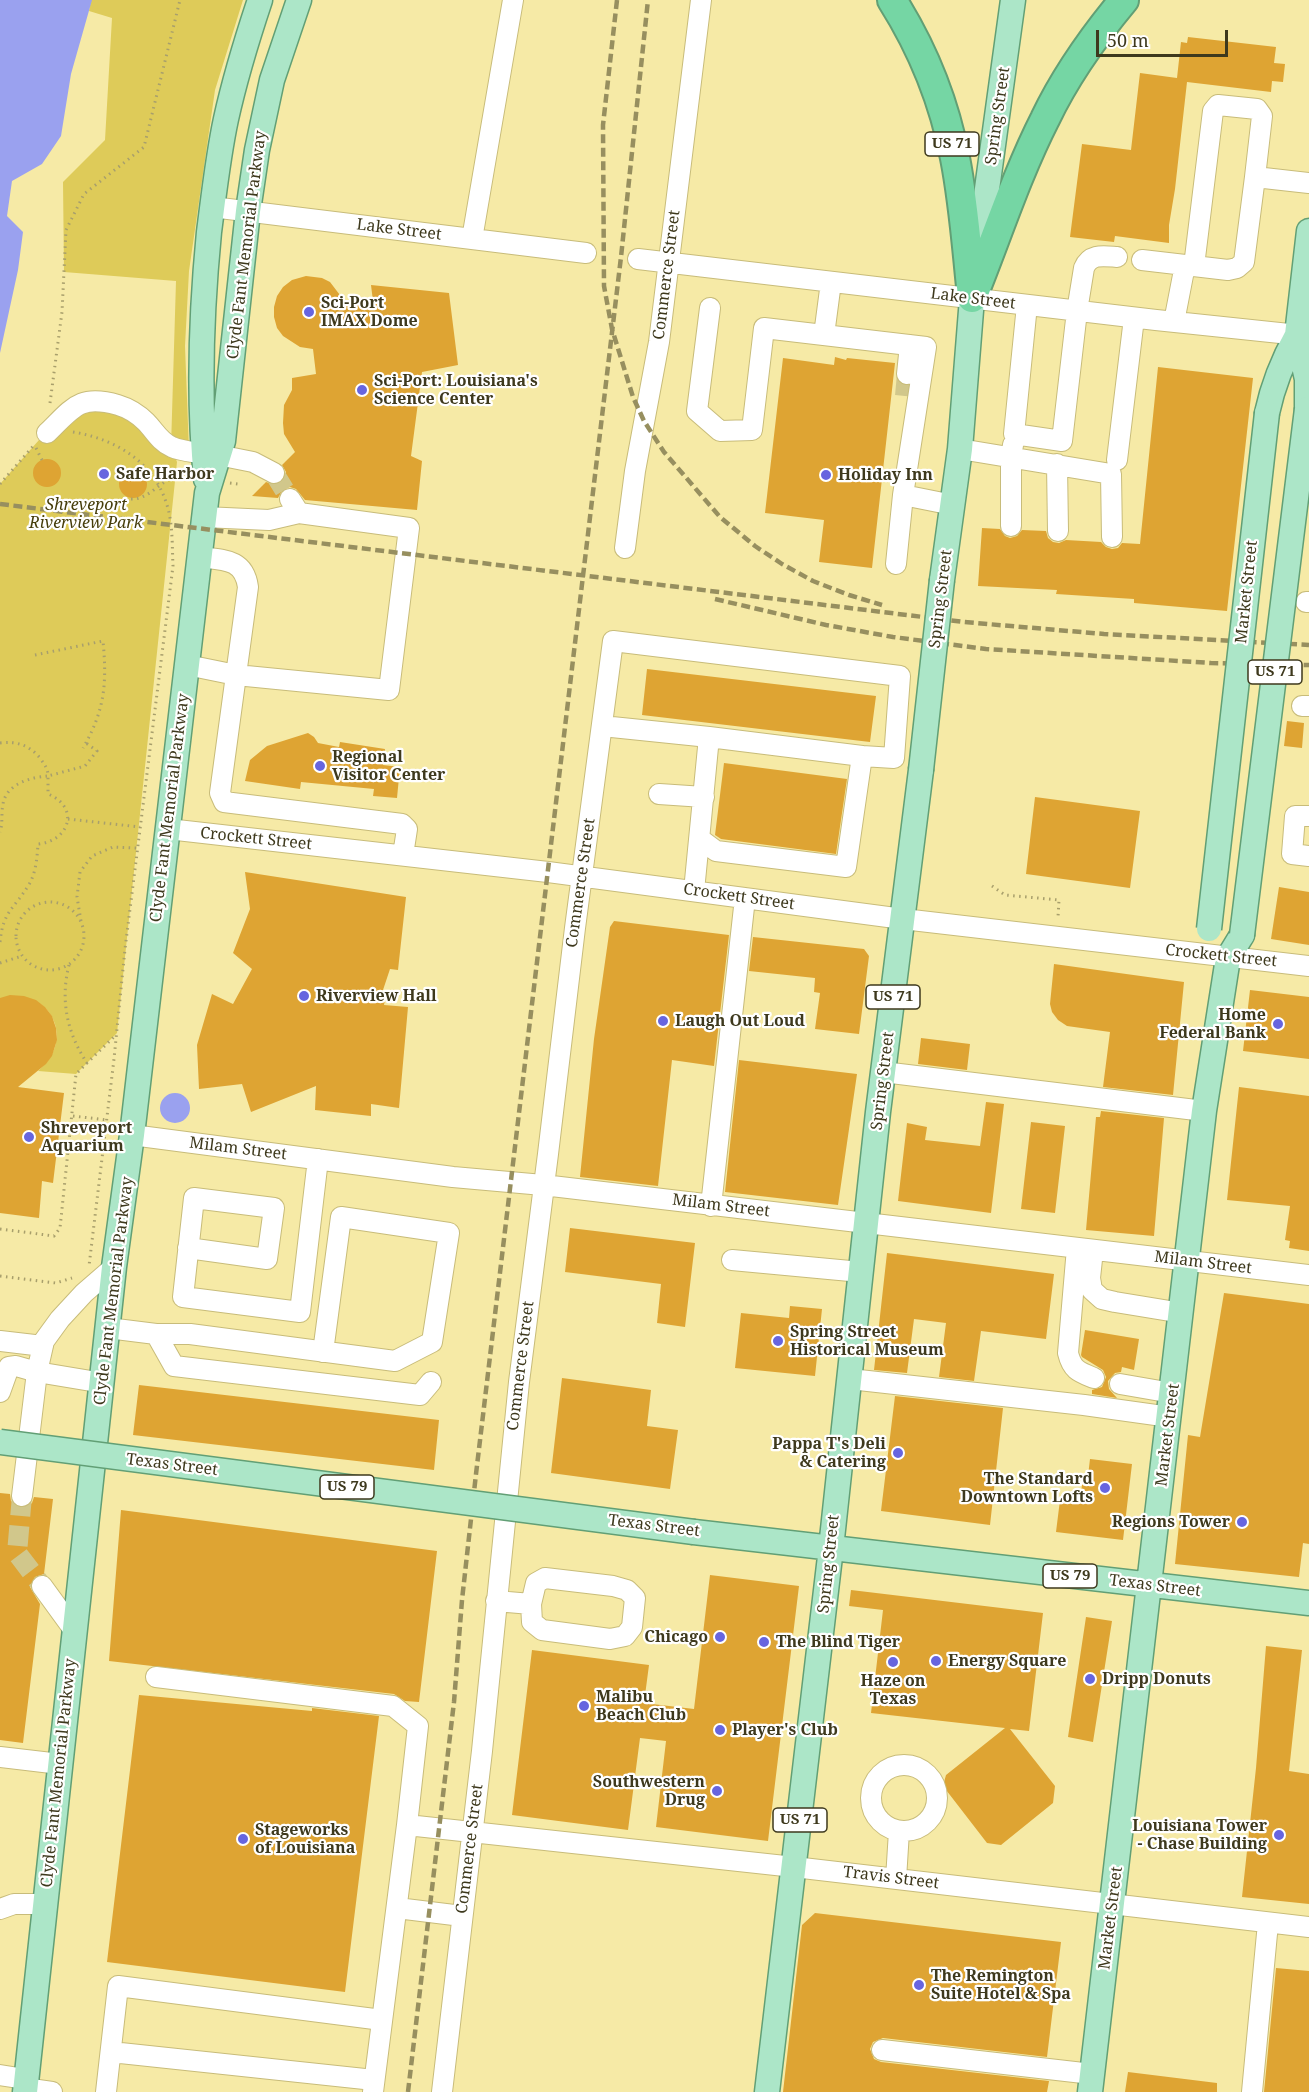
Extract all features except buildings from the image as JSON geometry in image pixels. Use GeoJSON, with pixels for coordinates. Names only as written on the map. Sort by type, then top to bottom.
{"type":"FeatureCollection","features":[{"type":"Feature","properties":{"kind":"highway","name":"US 71"},"geometry":{"type":"LineString","coordinates":[[892,0],[908,25],[928,66],[943,110],[955,159],[972,298]]}},
{"type":"Feature","properties":{"kind":"highway"},"geometry":{"type":"LineString","coordinates":[[972,298],[1045,118],[1061,89],[1104,24],[1124,0]]}},
{"type":"Feature","properties":{"kind":"main road","name":"Clyde Fant Memorial Parkway"},"geometry":{"type":"LineString","coordinates":[[24,2088],[114,1267],[132,1135],[211,455],[201,371],[202,300],[212,207],[226,120],[242,56],[260,0]]}},
{"type":"Feature","properties":{"kind":"main road","name":"Clyde Fant Memorial Parkway"},"geometry":{"type":"LineString","coordinates":[[211,455],[223,441],[248,211],[257,150],[272,80],[299,0]]}},
{"type":"Feature","properties":{"kind":"main road","name":"Spring Street"},"geometry":{"type":"LineString","coordinates":[[767,2092],[831,1548],[883,1072],[960,449],[972,298],[1013,0]]}},
{"type":"Feature","properties":{"kind":"main road","name":"Market Street"},"geometry":{"type":"LineString","coordinates":[[1091,2083],[1204,1111],[1227,958],[1242,935],[1307,409],[1303,336],[1309,231]]}},
{"type":"Feature","properties":{"kind":"main road","name":"Market Street"},"geometry":{"type":"LineString","coordinates":[[1227,958],[1209,929],[1267,413],[1271,394],[1286,354],[1303,336]]}},
{"type":"Feature","properties":{"kind":"main road","name":"Texas Street"},"geometry":{"type":"LineString","coordinates":[[0,1442],[694,1532],[1309,1603]]}},
{"type":"Feature","properties":{"kind":"street"},"geometry":{"type":"LineString","coordinates":[[472,239],[513,0]]}},
{"type":"Feature","properties":{"kind":"street","name":"Commerce Street"},"geometry":{"type":"LineString","coordinates":[[625,548],[635,471],[659,342],[670,263],[701,0]]}},
{"type":"Feature","properties":{"kind":"street"},"geometry":{"type":"LineString","coordinates":[[1142,260],[1189,265],[1228,270],[1237,268],[1244,262],[1262,116],[1257,109],[1218,105],[1214,111],[1189,265],[1174,322]]}},
{"type":"Feature","properties":{"kind":"street"},"geometry":{"type":"LineString","coordinates":[[1255,177],[1309,183]]}},
{"type":"Feature","properties":{"kind":"street","name":"Lake Street"},"geometry":{"type":"LineString","coordinates":[[212,207],[586,253]]}},
{"type":"Feature","properties":{"kind":"street"},"geometry":{"type":"LineString","coordinates":[[1014,434],[1062,441],[1077,311],[1086,263],[1097,256],[1117,257]]}},
{"type":"Feature","properties":{"kind":"street","name":"Lake Street"},"geometry":{"type":"LineString","coordinates":[[638,259],[1303,336]]}},
{"type":"Feature","properties":{"kind":"street"},"geometry":{"type":"LineString","coordinates":[[824,335],[831,282]]}},
{"type":"Feature","properties":{"kind":"street"},"geometry":{"type":"LineString","coordinates":[[1011,526],[1011,457],[1027,305]]}},
{"type":"Feature","properties":{"kind":"street"},"geometry":{"type":"LineString","coordinates":[[710,308],[697,411],[720,431],[752,430],[764,328],[926,346],[903,495],[896,564]]}},
{"type":"Feature","properties":{"kind":"street"},"geometry":{"type":"LineString","coordinates":[[1118,460],[1134,318]]}},
{"type":"Feature","properties":{"kind":"street"},"geometry":{"type":"LineString","coordinates":[[907,374],[910,345]]}},
{"type":"Feature","properties":{"kind":"street"},"geometry":{"type":"LineString","coordinates":[[905,396],[916,416]]}},
{"type":"Feature","properties":{"kind":"street"},"geometry":{"type":"LineString","coordinates":[[41,439],[71,410],[86,401],[102,401],[128,408],[144,420],[159,439],[171,447],[253,462],[274,473]]}},
{"type":"Feature","properties":{"kind":"street"},"geometry":{"type":"LineString","coordinates":[[960,449],[1111,474],[1112,537]]}},
{"type":"Feature","properties":{"kind":"street"},"geometry":{"type":"LineString","coordinates":[[1057,465],[1059,531]]}},
{"type":"Feature","properties":{"kind":"street"},"geometry":{"type":"LineString","coordinates":[[903,495],[952,505]]}},
{"type":"Feature","properties":{"kind":"street"},"geometry":{"type":"LineString","coordinates":[[187,665],[236,675],[389,690],[409,528],[294,506],[269,520],[204,517]]}},
{"type":"Feature","properties":{"kind":"street"},"geometry":{"type":"LineString","coordinates":[[199,557],[230,561],[247,577],[248,587],[220,793],[224,802],[402,824],[407,829],[403,855]]}},
{"type":"Feature","properties":{"kind":"street","name":"Commerce Street"},"geometry":{"type":"LineString","coordinates":[[442,2092],[519,1382],[613,641],[900,676],[894,758],[862,756]]}},
{"type":"Feature","properties":{"kind":"street"},"geometry":{"type":"LineString","coordinates":[[602,726],[862,756],[846,867],[716,851],[700,839]]}},
{"type":"Feature","properties":{"kind":"street"},"geometry":{"type":"LineString","coordinates":[[694,891],[709,737]]}},
{"type":"Feature","properties":{"kind":"street"},"geometry":{"type":"LineString","coordinates":[[659,794],[704,797]]}},
{"type":"Feature","properties":{"kind":"street"},"geometry":{"type":"LineString","coordinates":[[1309,816],[1294,816],[1292,854],[1309,856]]}},
{"type":"Feature","properties":{"kind":"street","name":"Crockett Street"},"geometry":{"type":"LineString","coordinates":[[168,828],[583,877],[903,919],[1309,966]]}},
{"type":"Feature","properties":{"kind":"street"},"geometry":{"type":"LineString","coordinates":[[711,1206],[745,898]]}},
{"type":"Feature","properties":{"kind":"street"},"geometry":{"type":"LineString","coordinates":[[883,1072],[1204,1111]]}},
{"type":"Feature","properties":{"kind":"street","name":"Milam Street"},"geometry":{"type":"LineString","coordinates":[[132,1135],[453,1177],[543,1185],[1309,1275]]}},
{"type":"Feature","properties":{"kind":"street"},"geometry":{"type":"LineString","coordinates":[[188,1248],[267,1259],[274,1209],[194,1198],[188,1248],[183,1296],[300,1312],[318,1159]]}},
{"type":"Feature","properties":{"kind":"street"},"geometry":{"type":"LineString","coordinates":[[108,1328],[156,1334],[190,1334],[323,1352],[395,1361],[432,1342],[449,1233],[341,1217],[323,1352]]}},
{"type":"Feature","properties":{"kind":"street"},"geometry":{"type":"LineString","coordinates":[[1085,1249],[1092,1290],[1102,1299],[1182,1313]]}},
{"type":"Feature","properties":{"kind":"street"},"geometry":{"type":"LineString","coordinates":[[1085,1249],[1068,1353],[1070,1365],[1080,1373],[1094,1378]]}},
{"type":"Feature","properties":{"kind":"street"},"geometry":{"type":"LineString","coordinates":[[732,1260],[861,1272]]}},
{"type":"Feature","properties":{"kind":"street"},"geometry":{"type":"LineString","coordinates":[[22,1496],[36,1372],[44,1341],[84,1293],[114,1267]]}},
{"type":"Feature","properties":{"kind":"street"},"geometry":{"type":"LineString","coordinates":[[156,1334],[174,1366],[420,1395],[431,1382]]}},
{"type":"Feature","properties":{"kind":"street"},"geometry":{"type":"LineString","coordinates":[[0,1341],[43,1346]]}},
{"type":"Feature","properties":{"kind":"street"},"geometry":{"type":"LineString","coordinates":[[0,1392],[9,1367],[16,1366],[36,1372],[103,1383]]}},
{"type":"Feature","properties":{"kind":"street"},"geometry":{"type":"LineString","coordinates":[[850,1379],[1084,1405],[1170,1418]]}},
{"type":"Feature","properties":{"kind":"street"},"geometry":{"type":"LineString","coordinates":[[1120,1384],[1172,1393]]}},
{"type":"Feature","properties":{"kind":"street"},"geometry":{"type":"LineString","coordinates":[[545,1578],[613,1586],[627,1590],[635,1598],[632,1627],[625,1636],[610,1639],[542,1630],[532,1622],[531,1604],[536,1583],[545,1578]]}},
{"type":"Feature","properties":{"kind":"street"},"geometry":{"type":"LineString","coordinates":[[42,1586],[74,1630]]}},
{"type":"Feature","properties":{"kind":"street"},"geometry":{"type":"LineString","coordinates":[[496,1601],[531,1604]]}},
{"type":"Feature","properties":{"kind":"street"},"geometry":{"type":"LineString","coordinates":[[111,2052],[374,2086],[407,1825],[418,1726],[393,1706],[156,1677]]}},
{"type":"Feature","properties":{"kind":"street"},"geometry":{"type":"LineString","coordinates":[[0,1758],[60,1764]]}},
{"type":"Feature","properties":{"kind":"street","name":"Travis Street"},"geometry":{"type":"LineString","coordinates":[[407,1825],[1309,1927]]}},
{"type":"Feature","properties":{"kind":"street"},"geometry":{"type":"LineString","coordinates":[[896,1879],[899,1831]]}},
{"type":"Feature","properties":{"kind":"street"},"geometry":{"type":"LineString","coordinates":[[0,1909],[14,1904],[44,1904]]}},
{"type":"Feature","properties":{"kind":"street"},"geometry":{"type":"LineString","coordinates":[[397,1908],[462,1916]]}},
{"type":"Feature","properties":{"kind":"street"},"geometry":{"type":"LineString","coordinates":[[1252,2092],[1268,1923]]}},
{"type":"Feature","properties":{"kind":"street"},"geometry":{"type":"LineString","coordinates":[[106,2092],[118,1986],[382,2020]]}},
{"type":"Feature","properties":{"kind":"street"},"geometry":{"type":"LineString","coordinates":[[882,2050],[1091,2083]]}},
{"type":"Feature","properties":{"kind":"street"},"geometry":{"type":"LineString","coordinates":[[0,2075],[24,2088],[52,2092]]}},
{"type":"Feature","properties":{"kind":"path"},"geometry":{"type":"LineString","coordinates":[[42,460],[41,439],[62,312],[66,230],[84,194],[144,147],[180,0]]}},
{"type":"Feature","properties":{"kind":"path"},"geometry":{"type":"LineString","coordinates":[[0,483],[41,439],[70,431],[81,433],[114,444],[139,460],[160,485],[168,507],[171,525],[173,566],[88,1270]]}},
{"type":"Feature","properties":{"kind":"path"},"geometry":{"type":"LineString","coordinates":[[131,500],[139,500],[147,496],[177,475],[208,484],[238,484]]}},
{"type":"Feature","properties":{"kind":"path"},"geometry":{"type":"LineString","coordinates":[[35,655],[103,640],[104,689],[100,715],[83,748]]}},
{"type":"Feature","properties":{"kind":"path"},"geometry":{"type":"LineString","coordinates":[[0,743],[13,741],[32,748],[48,769],[48,794],[56,797],[61,803],[68,819],[65,830],[58,838],[38,844],[36,863],[29,884],[8,910],[1,928],[0,942]]}},
{"type":"Feature","properties":{"kind":"path"},"geometry":{"type":"LineString","coordinates":[[0,832],[3,801],[17,784],[34,776],[48,776],[85,766],[97,751],[86,743]]}},
{"type":"Feature","properties":{"kind":"path"},"geometry":{"type":"LineString","coordinates":[[68,819],[140,827]]}},
{"type":"Feature","properties":{"kind":"path"},"geometry":{"type":"LineString","coordinates":[[87,1063],[75,1044],[68,1019],[64,984],[69,965],[81,950],[84,941],[76,897],[80,872],[92,856],[112,847],[138,848]]}},
{"type":"Feature","properties":{"kind":"path"},"geometry":{"type":"LineString","coordinates":[[992,886],[1005,895],[1059,900],[1058,917]]}},
{"type":"Feature","properties":{"kind":"path"},"geometry":{"type":"LineString","coordinates":[[69,965],[45,970],[36,967],[22,956],[17,946],[18,923],[24,913],[33,906],[44,902],[56,902],[75,913],[82,923]]}},
{"type":"Feature","properties":{"kind":"path"},"geometry":{"type":"LineString","coordinates":[[0,963],[22,956]]}},
{"type":"Feature","properties":{"kind":"path"},"geometry":{"type":"LineString","coordinates":[[0,1229],[54,1236],[58,1233],[76,1074],[117,1033]]}},
{"type":"Feature","properties":{"kind":"path"},"geometry":{"type":"LineString","coordinates":[[72,1116],[106,1120]]}},
{"type":"Feature","properties":{"kind":"path"},"geometry":{"type":"LineString","coordinates":[[0,1276],[56,1283],[71,1278],[79,1279]]}},
{"type":"Feature","properties":{"kind":"green space","name":"Shreveport Riverview Park"},"geometry":{"type":"Polygon","coordinates":[[[91,0],[243,0],[215,90],[189,271],[185,346],[189,451],[172,448],[177,462],[117,1033],[76,1074],[38,1071],[50,1058],[56,1044],[56,1030],[52,1017],[44,1007],[32,999],[17,996],[0,999],[0,484],[39,440],[102,401],[171,447],[176,281],[64,272],[63,182],[105,140],[112,18],[89,11],[91,0]]]}},
{"type":"Feature","properties":{"kind":"water"},"geometry":{"type":"Polygon","coordinates":[[[0,0],[92,0],[71,74],[61,136],[42,164],[12,181],[7,216],[23,232],[18,270],[0,353],[0,0]]]}},
{"type":"Feature","properties":{"kind":"water"},"geometry":{"type":"Polygon","coordinates":[[[175,1093],[186,1097],[190,1108],[186,1119],[175,1123],[164,1119],[160,1108],[164,1097],[175,1093]]]}},
{"type":"Feature","properties":{"kind":"tunnel"},"geometry":{"type":"LineString","coordinates":[[905,396],[907,374]]}},
{"type":"Feature","properties":{"kind":"tunnel"},"geometry":{"type":"LineString","coordinates":[[274,473],[290,499]]}},
{"type":"Feature","properties":{"kind":"tunnel"},"geometry":{"type":"LineString","coordinates":[[22,1496],[17,1553],[42,1586]]}},
{"type":"Feature","properties":{"kind":"railway"},"geometry":{"type":"LineString","coordinates":[[617,0],[603,125],[604,286],[612,329],[633,397],[644,421],[664,452],[720,517],[755,546],[813,581],[882,605]]}},
{"type":"Feature","properties":{"kind":"railway"},"geometry":{"type":"LineString","coordinates":[[408,2092],[454,1702],[462,1600],[476,1474],[621,257],[648,0]]}},
{"type":"Feature","properties":{"kind":"railway"},"geometry":{"type":"LineString","coordinates":[[0,504],[964,622],[1104,634],[1309,645]]}},
{"type":"Feature","properties":{"kind":"railway"},"geometry":{"type":"LineString","coordinates":[[715,599],[826,625],[893,637],[986,649],[1211,663],[1309,665]]}},
{"type":"Feature","properties":{"kind":"place","name":"Sci-Port IMAX Dome"},"geometry":{"type":"Point","coordinates":[309,312]}},
{"type":"Feature","properties":{"kind":"place","name":"Sci-Port: Louisiana's Science Center"},"geometry":{"type":"Point","coordinates":[362,390]}},
{"type":"Feature","properties":{"kind":"place","name":"Safe Harbor"},"geometry":{"type":"Point","coordinates":[104,474]}},
{"type":"Feature","properties":{"kind":"place","name":"Holiday Inn"},"geometry":{"type":"Point","coordinates":[826,475]}},
{"type":"Feature","properties":{"kind":"place","name":"Regional Visitor Center"},"geometry":{"type":"Point","coordinates":[320,766]}},
{"type":"Feature","properties":{"kind":"place","name":"Riverview Hall"},"geometry":{"type":"Point","coordinates":[304,996]}},
{"type":"Feature","properties":{"kind":"place","name":"Laugh Out Loud"},"geometry":{"type":"Point","coordinates":[663,1021]}},
{"type":"Feature","properties":{"kind":"place","name":"Home Federal Bank"},"geometry":{"type":"Point","coordinates":[1278,1024]}},
{"type":"Feature","properties":{"kind":"place","name":"Shreveport Aquarium"},"geometry":{"type":"Point","coordinates":[29,1137]}},
{"type":"Feature","properties":{"kind":"place","name":"Spring Street Historical Museum"},"geometry":{"type":"Point","coordinates":[778,1341]}},
{"type":"Feature","properties":{"kind":"place","name":"Pappa T's Deli & Catering"},"geometry":{"type":"Point","coordinates":[898,1453]}},
{"type":"Feature","properties":{"kind":"place","name":"The Standard Downtown Lofts"},"geometry":{"type":"Point","coordinates":[1105,1488]}},
{"type":"Feature","properties":{"kind":"place","name":"Regions Tower"},"geometry":{"type":"Point","coordinates":[1242,1522]}},
{"type":"Feature","properties":{"kind":"place","name":"Chicago"},"geometry":{"type":"Point","coordinates":[720,1637]}},
{"type":"Feature","properties":{"kind":"place","name":"The Blind Tiger"},"geometry":{"type":"Point","coordinates":[764,1642]}},
{"type":"Feature","properties":{"kind":"place","name":"Energy Square"},"geometry":{"type":"Point","coordinates":[936,1661]}},
{"type":"Feature","properties":{"kind":"place","name":"Haze on Texas"},"geometry":{"type":"Point","coordinates":[893,1662]}},
{"type":"Feature","properties":{"kind":"place","name":"Dripp Donuts"},"geometry":{"type":"Point","coordinates":[1090,1679]}},
{"type":"Feature","properties":{"kind":"place","name":"Malibu Beach Club"},"geometry":{"type":"Point","coordinates":[584,1706]}},
{"type":"Feature","properties":{"kind":"place","name":"Player's Club"},"geometry":{"type":"Point","coordinates":[720,1730]}},
{"type":"Feature","properties":{"kind":"place","name":"Southwestern Drug"},"geometry":{"type":"Point","coordinates":[717,1791]}},
{"type":"Feature","properties":{"kind":"place","name":"Louisiana Tower - Chase Building"},"geometry":{"type":"Point","coordinates":[1279,1835]}},
{"type":"Feature","properties":{"kind":"place","name":"Stageworks of Louisiana"},"geometry":{"type":"Point","coordinates":[243,1839]}},
{"type":"Feature","properties":{"kind":"place","name":"The Remington Suite Hotel & Spa"},"geometry":{"type":"Point","coordinates":[919,1985]}}]}
